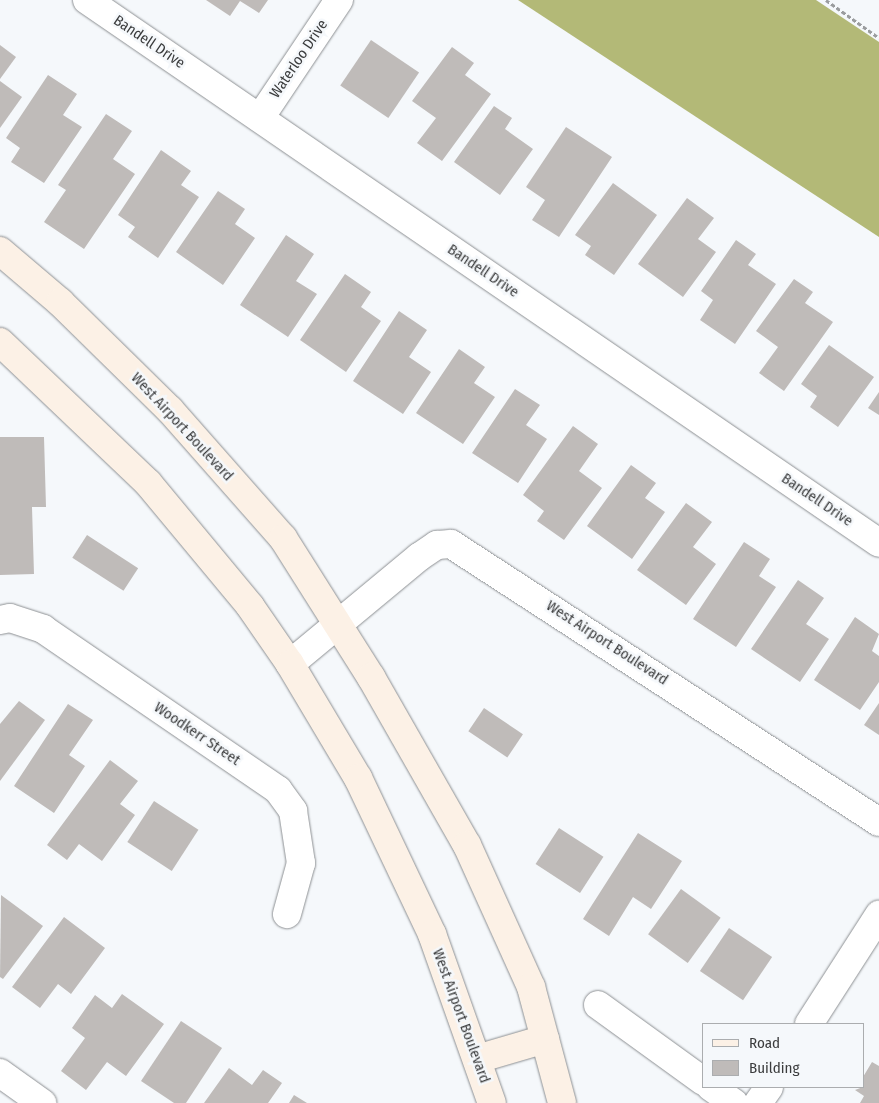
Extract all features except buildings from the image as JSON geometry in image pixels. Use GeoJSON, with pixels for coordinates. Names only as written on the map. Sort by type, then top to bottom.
{"type":"FeatureCollection","features":[{"type":"Feature","properties":{"kind":"main road","name":"West Airport Boulevard"},"geometry":{"type":"LineString","coordinates":[[0,251],[60,302],[170,410],[283,538],[339,626],[467,845],[531,986],[562,1103]]}},
{"type":"Feature","properties":{"kind":"main road","name":"West Airport Boulevard"},"geometry":{"type":"LineString","coordinates":[[0,342],[148,483],[250,606],[290,664],[358,778],[432,934],[492,1103]]}},
{"type":"Feature","properties":{"kind":"main road"},"geometry":{"type":"LineString","coordinates":[[477,1059],[545,1039]]}},
{"type":"Feature","properties":{"kind":"street","name":"Bandell Drive"},"geometry":{"type":"LineString","coordinates":[[87,0],[879,543]]}},
{"type":"Feature","properties":{"kind":"street","name":"Waterloo Drive"},"geometry":{"type":"LineString","coordinates":[[260,118],[339,0]]}},
{"type":"Feature","properties":{"kind":"street","name":"West Airport Boulevard"},"geometry":{"type":"LineString","coordinates":[[290,664],[339,626],[419,557],[437,545],[451,544],[879,822]]}},
{"type":"Feature","properties":{"kind":"street","name":"Woodkerr Street"},"geometry":{"type":"LineString","coordinates":[[0,620],[10,618],[43,629],[278,790],[293,811],[301,863],[287,914]]}},
{"type":"Feature","properties":{"kind":"street"},"geometry":{"type":"LineString","coordinates":[[810,1023],[879,915]]}},
{"type":"Feature","properties":{"kind":"street"},"geometry":{"type":"LineString","coordinates":[[598,1006],[702,1080]]}},
{"type":"Feature","properties":{"kind":"street"},"geometry":{"type":"LineString","coordinates":[[0,1073],[42,1103]]}},
{"type":"Feature","properties":{"kind":"street"},"geometry":{"type":"LineString","coordinates":[[712,1088],[734,1103]]}},
{"type":"Feature","properties":{"kind":"street"},"geometry":{"type":"LineString","coordinates":[[758,1103],[768,1088]]}},
{"type":"Feature","properties":{"kind":"path"},"geometry":{"type":"LineString","coordinates":[[826,0],[879,38]]}},
{"type":"Feature","properties":{"kind":"green space"},"geometry":{"type":"Polygon","coordinates":[[[518,0],[816,0],[879,42],[879,237],[518,0]]]}}]}
